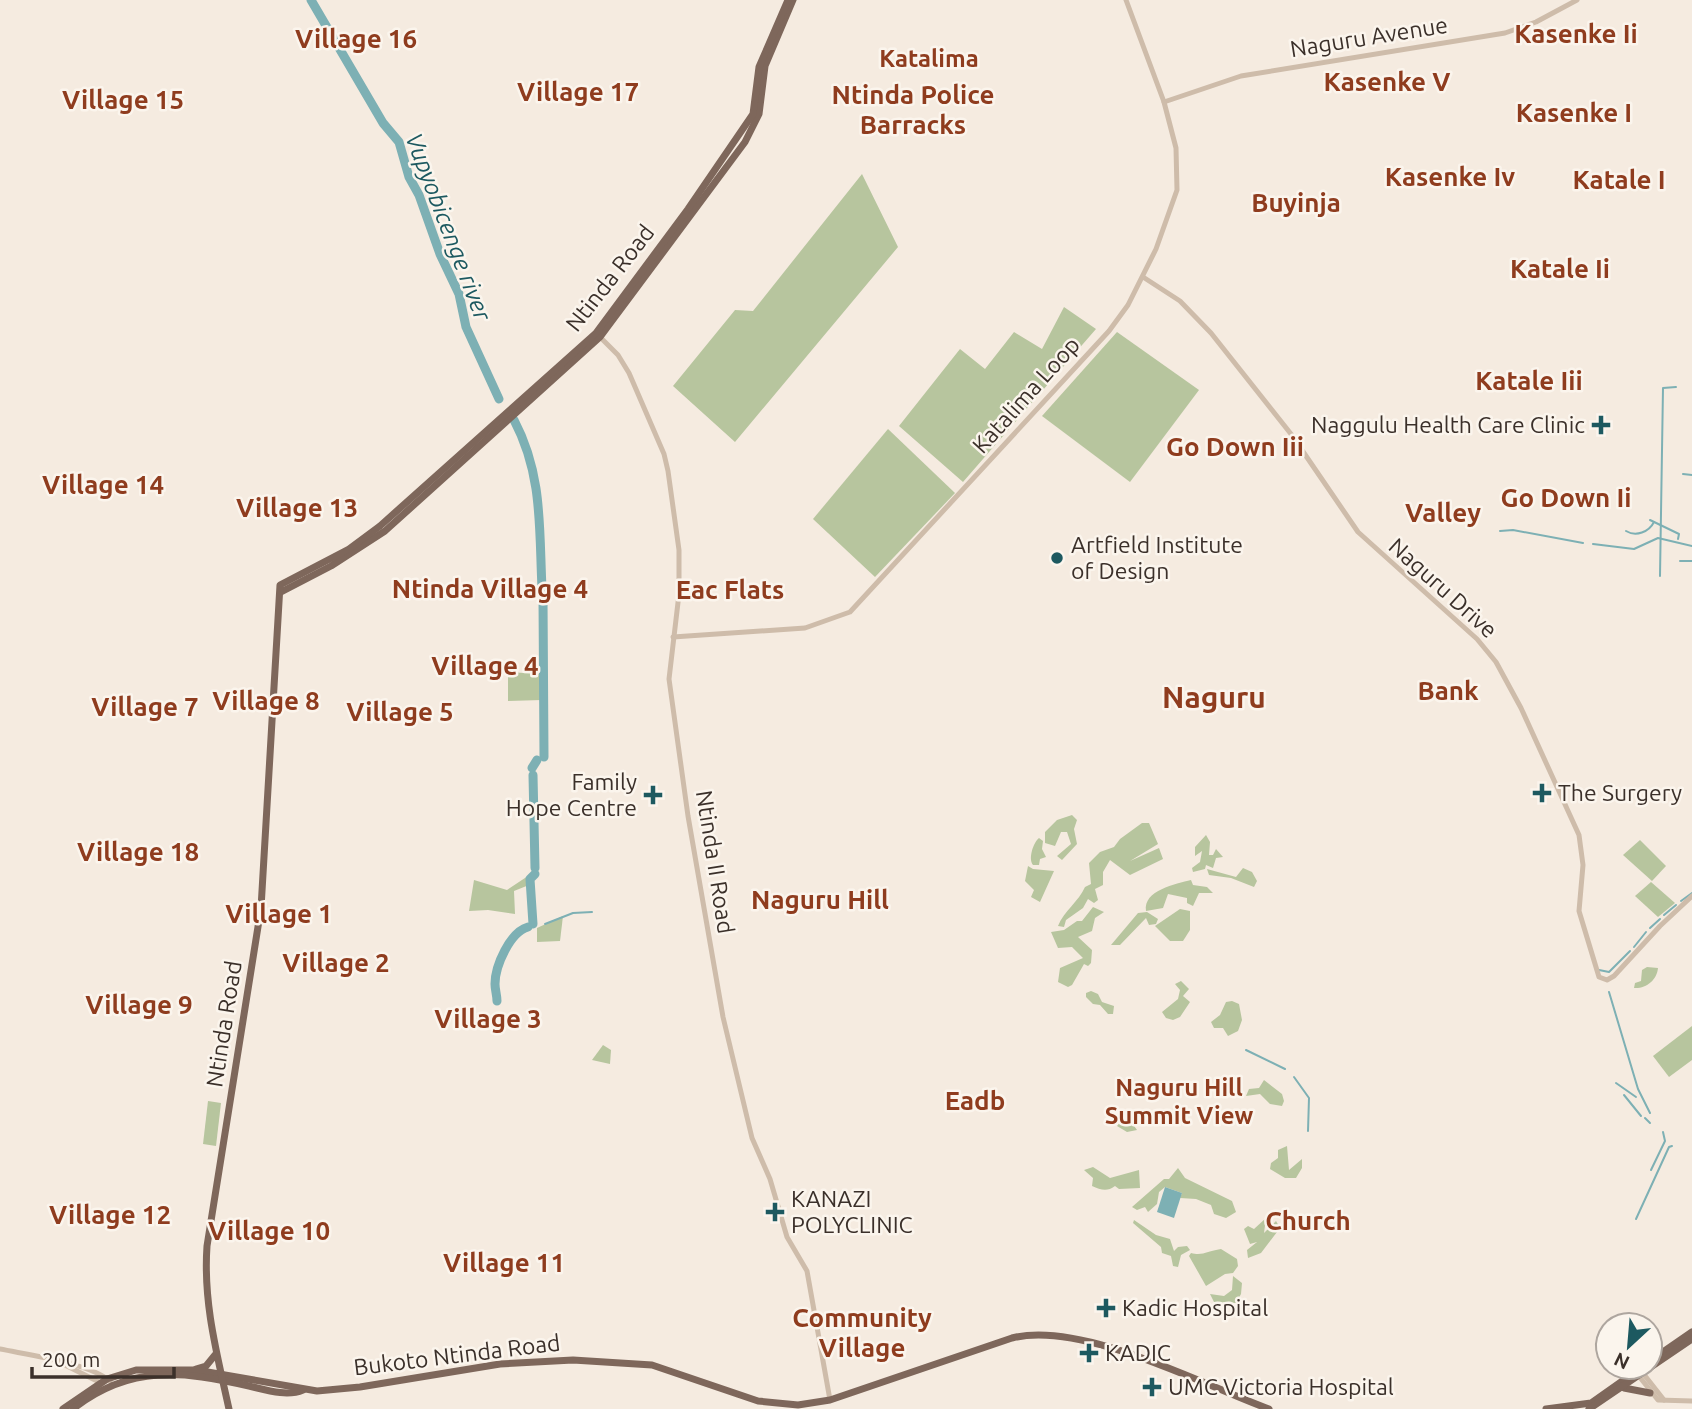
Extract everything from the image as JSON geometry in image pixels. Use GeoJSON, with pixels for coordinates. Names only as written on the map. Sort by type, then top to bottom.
{"type":"FeatureCollection","features":[{"type":"Feature","properties":{"kind":"main road","name":"Ntinda Road"},"geometry":{"type":"LineString","coordinates":[[281,589],[331,566],[385,531],[598,335],[753,114],[760,67],[790,0]]}},
{"type":"Feature","properties":{"kind":"main road","name":"Ntinda Road"},"geometry":{"type":"LineString","coordinates":[[281,589],[349,549],[380,526],[598,335]]}},
{"type":"Feature","properties":{"kind":"main road","name":"Ntinda Road"},"geometry":{"type":"LineString","coordinates":[[229,1409],[215,1355],[207,1302],[207,1253],[261,908],[281,589]]}},
{"type":"Feature","properties":{"kind":"main road"},"geometry":{"type":"LineString","coordinates":[[1664,1351],[1692,1332]]}},
{"type":"Feature","properties":{"kind":"main road","name":"Bukoto Ntinda Road"},"geometry":{"type":"LineString","coordinates":[[106,1384],[136,1370],[196,1370],[278,1392],[360,1387],[500,1364],[573,1360],[652,1365],[758,1401],[788,1405],[830,1400],[1012,1338],[1032,1335],[1057,1336],[1101,1346],[1269,1409]]}},
{"type":"Feature","properties":{"kind":"main road"},"geometry":{"type":"LineString","coordinates":[[1664,1356],[1692,1339]]}},
{"type":"Feature","properties":{"kind":"main road"},"geometry":{"type":"LineString","coordinates":[[196,1370],[206,1366],[215,1355]]}},
{"type":"Feature","properties":{"kind":"main road","name":"Bukoto Ntinda Road"},"geometry":{"type":"LineString","coordinates":[[106,1384],[155,1375],[222,1378]]}},
{"type":"Feature","properties":{"kind":"main road"},"geometry":{"type":"LineString","coordinates":[[1546,1409],[1591,1403],[1625,1381]]}},
{"type":"Feature","properties":{"kind":"main road"},"geometry":{"type":"LineString","coordinates":[[1589,1409],[1624,1388],[1631,1381]]}},
{"type":"Feature","properties":{"kind":"main road"},"geometry":{"type":"LineString","coordinates":[[63,1409],[106,1384]]}},
{"type":"Feature","properties":{"kind":"main road"},"geometry":{"type":"LineString","coordinates":[[73,1409],[106,1384]]}},
{"type":"Feature","properties":{"kind":"main road"},"geometry":{"type":"LineString","coordinates":[[1624,1388],[1650,1393]]}},
{"type":"Feature","properties":{"kind":"street","name":"Katalima Loop"},"geometry":{"type":"LineString","coordinates":[[673,637],[805,628],[850,612],[1109,331],[1128,305],[1143,277],[1177,190],[1176,148],[1164,102],[1126,0]]}},
{"type":"Feature","properties":{"kind":"street","name":"Naguru Avenue"},"geometry":{"type":"LineString","coordinates":[[1164,102],[1241,76],[1505,33],[1536,22],[1577,0]]}},
{"type":"Feature","properties":{"kind":"street","name":"Naguru Drive"},"geometry":{"type":"LineString","coordinates":[[1143,277],[1180,301],[1211,333],[1291,434],[1358,532],[1477,639],[1500,668],[1564,797],[1579,835],[1583,865],[1578,911],[1598,976],[1605,980],[1692,897]]}},
{"type":"Feature","properties":{"kind":"street","name":"Ntinda II Road"},"geometry":{"type":"LineString","coordinates":[[598,335],[629,373],[668,471],[679,550],[679,594],[669,679],[729,1050],[752,1138],[770,1179],[787,1237],[807,1271],[830,1400]]}},
{"type":"Feature","properties":{"kind":"street"},"geometry":{"type":"LineString","coordinates":[[0,1349],[61,1363],[106,1384]]}},
{"type":"Feature","properties":{"kind":"street"},"geometry":{"type":"LineString","coordinates":[[1645,1381],[1650,1393],[1666,1402],[1692,1401]]}},
{"type":"Feature","properties":{"kind":"street"},"geometry":{"type":"LineString","coordinates":[[1648,1381],[1666,1402]]}},
{"type":"Feature","properties":{"kind":"green space"},"geometry":{"type":"Polygon","coordinates":[[[862,174],[898,247],[735,442],[673,386],[735,310],[753,311],[862,174]]]}},
{"type":"Feature","properties":{"kind":"green space"},"geometry":{"type":"Polygon","coordinates":[[[1064,307],[1096,329],[963,482],[899,426],[960,349],[985,369],[1014,332],[1042,349],[1064,307]]]}},
{"type":"Feature","properties":{"kind":"green space"},"geometry":{"type":"Polygon","coordinates":[[[1117,332],[1199,390],[1130,482],[1042,416],[1117,332]]]}},
{"type":"Feature","properties":{"kind":"green space"},"geometry":{"type":"Polygon","coordinates":[[[888,429],[955,493],[875,577],[813,519],[888,429]]]}},
{"type":"Feature","properties":{"kind":"green space"},"geometry":{"type":"Polygon","coordinates":[[[508,672],[541,674],[542,700],[508,701],[508,672]]]}},
{"type":"Feature","properties":{"kind":"green space"},"geometry":{"type":"Polygon","coordinates":[[[1072,815],[1077,820],[1074,829],[1077,844],[1062,860],[1057,856],[1071,844],[1067,832],[1061,832],[1055,846],[1045,843],[1045,832],[1057,820],[1072,815]]]}},
{"type":"Feature","properties":{"kind":"green space"},"geometry":{"type":"Polygon","coordinates":[[[1142,823],[1149,823],[1158,844],[1130,861],[1159,848],[1163,859],[1130,875],[1110,860],[1103,872],[1103,885],[1095,889],[1098,900],[1094,903],[1088,899],[1083,908],[1066,920],[1064,927],[1058,926],[1085,887],[1091,884],[1089,863],[1100,852],[1114,847],[1120,839],[1142,823]]]}},
{"type":"Feature","properties":{"kind":"green space"},"geometry":{"type":"Polygon","coordinates":[[[1206,835],[1210,842],[1209,855],[1213,855],[1216,849],[1223,857],[1216,858],[1213,868],[1206,865],[1205,869],[1193,872],[1192,868],[1200,862],[1202,851],[1195,856],[1195,847],[1206,835]]]}},
{"type":"Feature","properties":{"kind":"green space"},"geometry":{"type":"Polygon","coordinates":[[[1039,838],[1043,841],[1042,849],[1046,857],[1040,859],[1039,865],[1033,865],[1032,851],[1039,838]]]}},
{"type":"Feature","properties":{"kind":"green space"},"geometry":{"type":"Polygon","coordinates":[[[1640,840],[1666,866],[1652,881],[1623,855],[1640,840]]]}},
{"type":"Feature","properties":{"kind":"green space"},"geometry":{"type":"Polygon","coordinates":[[[1028,866],[1054,871],[1040,902],[1031,897],[1034,890],[1025,881],[1028,866]]]}},
{"type":"Feature","properties":{"kind":"green space"},"geometry":{"type":"Polygon","coordinates":[[[1243,868],[1252,872],[1257,881],[1254,887],[1231,878],[1209,875],[1207,869],[1236,877],[1243,868]]]}},
{"type":"Feature","properties":{"kind":"green space"},"geometry":{"type":"Polygon","coordinates":[[[528,876],[529,885],[514,891],[515,914],[488,910],[469,911],[474,880],[507,890],[528,876]]]}},
{"type":"Feature","properties":{"kind":"green space"},"geometry":{"type":"Polygon","coordinates":[[[1191,880],[1193,885],[1207,887],[1213,893],[1199,893],[1193,906],[1187,903],[1187,898],[1168,894],[1163,908],[1146,911],[1146,904],[1155,893],[1191,880]]]}},
{"type":"Feature","properties":{"kind":"green space"},"geometry":{"type":"Polygon","coordinates":[[[1651,882],[1675,903],[1658,917],[1635,896],[1651,882]]]}},
{"type":"Feature","properties":{"kind":"green space"},"geometry":{"type":"Polygon","coordinates":[[[1093,907],[1104,912],[1095,918],[1092,931],[1078,937],[1092,950],[1091,963],[1088,966],[1084,964],[1072,985],[1068,987],[1058,982],[1060,968],[1083,958],[1072,947],[1058,948],[1051,932],[1064,930],[1077,921],[1082,921],[1093,907]]]}},
{"type":"Feature","properties":{"kind":"green space"},"geometry":{"type":"Polygon","coordinates":[[[1180,909],[1190,911],[1190,930],[1183,941],[1170,941],[1155,926],[1180,909]]]}},
{"type":"Feature","properties":{"kind":"green space"},"geometry":{"type":"Polygon","coordinates":[[[1147,912],[1158,919],[1156,924],[1149,925],[1146,918],[1120,945],[1111,945],[1138,913],[1147,912]]]}},
{"type":"Feature","properties":{"kind":"green space"},"geometry":{"type":"Polygon","coordinates":[[[563,916],[560,941],[537,942],[537,928],[563,916]]]}},
{"type":"Feature","properties":{"kind":"green space"},"geometry":{"type":"Polygon","coordinates":[[[1647,967],[1658,968],[1656,976],[1647,985],[1634,988],[1635,983],[1641,981],[1642,970],[1647,967]]]}},
{"type":"Feature","properties":{"kind":"green space"},"geometry":{"type":"Polygon","coordinates":[[[1181,981],[1189,989],[1183,996],[1190,1002],[1180,1017],[1173,1020],[1166,1018],[1162,1012],[1178,999],[1180,990],[1175,984],[1181,981]]]}},
{"type":"Feature","properties":{"kind":"green space"},"geometry":{"type":"Polygon","coordinates":[[[1091,991],[1098,994],[1102,1002],[1114,1006],[1113,1014],[1108,1014],[1100,1005],[1093,1004],[1086,997],[1086,993],[1091,991]]]}},
{"type":"Feature","properties":{"kind":"green space"},"geometry":{"type":"Polygon","coordinates":[[[1226,1002],[1239,1004],[1242,1020],[1238,1031],[1228,1036],[1223,1028],[1214,1028],[1211,1022],[1220,1015],[1226,1002]]]}},
{"type":"Feature","properties":{"kind":"green space"},"geometry":{"type":"Polygon","coordinates":[[[1692,1026],[1692,1060],[1669,1077],[1653,1056],[1692,1026]]]}},
{"type":"Feature","properties":{"kind":"green space"},"geometry":{"type":"Polygon","coordinates":[[[603,1045],[611,1050],[610,1064],[592,1060],[603,1045]]]}},
{"type":"Feature","properties":{"kind":"green space"},"geometry":{"type":"Polygon","coordinates":[[[1264,1080],[1282,1094],[1282,1106],[1270,1104],[1260,1094],[1246,1096],[1249,1089],[1259,1088],[1264,1080]]]}},
{"type":"Feature","properties":{"kind":"green space"},"geometry":{"type":"Polygon","coordinates":[[[208,1101],[221,1103],[216,1146],[203,1144],[208,1101]]]}},
{"type":"Feature","properties":{"kind":"green space"},"geometry":{"type":"Polygon","coordinates":[[[1128,1113],[1132,1115],[1132,1123],[1137,1130],[1127,1132],[1117,1126],[1128,1113]]]}},
{"type":"Feature","properties":{"kind":"green space"},"geometry":{"type":"Polygon","coordinates":[[[1287,1146],[1289,1170],[1302,1159],[1302,1168],[1296,1178],[1285,1178],[1270,1169],[1271,1163],[1278,1158],[1278,1150],[1287,1146]]]}},
{"type":"Feature","properties":{"kind":"green space"},"geometry":{"type":"Polygon","coordinates":[[[1093,1167],[1110,1178],[1139,1170],[1140,1188],[1119,1189],[1115,1186],[1098,1189],[1092,1186],[1093,1178],[1084,1170],[1093,1167]]]}},
{"type":"Feature","properties":{"kind":"green space"},"geometry":{"type":"Polygon","coordinates":[[[1178,1168],[1185,1178],[1232,1201],[1236,1212],[1226,1218],[1214,1214],[1211,1205],[1196,1199],[1180,1198],[1182,1193],[1165,1187],[1159,1192],[1157,1204],[1148,1212],[1145,1207],[1137,1210],[1132,1207],[1164,1179],[1169,1179],[1178,1168]]]}},
{"type":"Feature","properties":{"kind":"green space"},"geometry":{"type":"Polygon","coordinates":[[[1266,1218],[1264,1233],[1276,1221],[1280,1228],[1261,1253],[1248,1258],[1247,1250],[1257,1242],[1250,1244],[1244,1229],[1248,1226],[1254,1229],[1266,1218]]]}},
{"type":"Feature","properties":{"kind":"green space"},"geometry":{"type":"Polygon","coordinates":[[[1134,1220],[1156,1235],[1170,1239],[1174,1251],[1178,1247],[1187,1246],[1190,1250],[1181,1255],[1178,1267],[1173,1266],[1171,1256],[1162,1253],[1161,1247],[1133,1223],[1134,1220]]]}},
{"type":"Feature","properties":{"kind":"green space"},"geometry":{"type":"Polygon","coordinates":[[[1221,1249],[1237,1259],[1238,1266],[1233,1273],[1225,1274],[1206,1286],[1189,1256],[1191,1253],[1202,1254],[1221,1249]]]}},
{"type":"Feature","properties":{"kind":"green space"},"geometry":{"type":"Polygon","coordinates":[[[1233,1276],[1242,1283],[1241,1294],[1236,1303],[1214,1302],[1210,1294],[1224,1296],[1232,1290],[1233,1276]]]}},
{"type":"Feature","properties":{"kind":"water"},"geometry":{"type":"Polygon","coordinates":[[[1165,1187],[1182,1193],[1174,1218],[1157,1212],[1165,1187]]]}},
{"type":"Feature","properties":{"kind":"waterway","name":"Vupyobicenge river"},"geometry":{"type":"LineString","coordinates":[[311,0],[383,123],[399,142],[409,177],[419,195],[440,254],[459,294],[466,327],[499,399]]}},
{"type":"Feature","properties":{"kind":"waterway"},"geometry":{"type":"LineString","coordinates":[[1660,576],[1663,388],[1676,387]]}},
{"type":"Feature","properties":{"kind":"waterway","name":"Vupyobicenge river"},"geometry":{"type":"LineString","coordinates":[[514,420],[535,482],[542,588]]}},
{"type":"Feature","properties":{"kind":"waterway"},"geometry":{"type":"LineString","coordinates":[[1683,474],[1692,475]]}},
{"type":"Feature","properties":{"kind":"waterway"},"geometry":{"type":"LineString","coordinates":[[1650,520],[1679,534],[1678,539]]}},
{"type":"Feature","properties":{"kind":"waterway"},"geometry":{"type":"LineString","coordinates":[[1626,531],[1634,534],[1642,532],[1654,522]]}},
{"type":"Feature","properties":{"kind":"waterway"},"geometry":{"type":"LineString","coordinates":[[1500,531],[1513,530],[1583,543]]}},
{"type":"Feature","properties":{"kind":"waterway"},"geometry":{"type":"LineString","coordinates":[[1593,544],[1634,549],[1658,538],[1692,546]]}},
{"type":"Feature","properties":{"kind":"waterway"},"geometry":{"type":"LineString","coordinates":[[1680,561],[1692,561]]}},
{"type":"Feature","properties":{"kind":"waterway","name":"Vupyobicenge river"},"geometry":{"type":"LineString","coordinates":[[543,598],[544,757]]}},
{"type":"Feature","properties":{"kind":"waterway","name":"Vupyobicenge river"},"geometry":{"type":"LineString","coordinates":[[532,768],[537,760]]}},
{"type":"Feature","properties":{"kind":"waterway","name":"Vupyobicenge river"},"geometry":{"type":"LineString","coordinates":[[533,775],[535,868]]}},
{"type":"Feature","properties":{"kind":"waterway","name":"Vupyobicenge river"},"geometry":{"type":"LineString","coordinates":[[533,924],[530,879],[535,874]]}},
{"type":"Feature","properties":{"kind":"waterway"},"geometry":{"type":"LineString","coordinates":[[1681,901],[1692,893]]}},
{"type":"Feature","properties":{"kind":"waterway"},"geometry":{"type":"LineString","coordinates":[[1664,915],[1676,905]]}},
{"type":"Feature","properties":{"kind":"waterway"},"geometry":{"type":"LineString","coordinates":[[545,924],[573,913],[592,912]]}},
{"type":"Feature","properties":{"kind":"waterway"},"geometry":{"type":"LineString","coordinates":[[1650,928],[1660,919]]}},
{"type":"Feature","properties":{"kind":"waterway","name":"Vupyobicenge river"},"geometry":{"type":"LineString","coordinates":[[497,1001],[495,984],[501,959],[515,935],[528,927]]}},
{"type":"Feature","properties":{"kind":"waterway"},"geometry":{"type":"LineString","coordinates":[[1634,947],[1646,932]]}},
{"type":"Feature","properties":{"kind":"waterway"},"geometry":{"type":"LineString","coordinates":[[1599,970],[1609,972],[1630,951]]}},
{"type":"Feature","properties":{"kind":"waterway"},"geometry":{"type":"LineString","coordinates":[[1609,992],[1638,1089],[1650,1113]]}},
{"type":"Feature","properties":{"kind":"waterway"},"geometry":{"type":"LineString","coordinates":[[1246,1050],[1285,1069]]}},
{"type":"Feature","properties":{"kind":"waterway"},"geometry":{"type":"LineString","coordinates":[[1294,1077],[1309,1098],[1308,1131]]}},
{"type":"Feature","properties":{"kind":"waterway"},"geometry":{"type":"LineString","coordinates":[[1616,1083],[1636,1097]]}},
{"type":"Feature","properties":{"kind":"waterway"},"geometry":{"type":"LineString","coordinates":[[1624,1095],[1641,1116]]}},
{"type":"Feature","properties":{"kind":"waterway"},"geometry":{"type":"LineString","coordinates":[[1645,1118],[1650,1123]]}},
{"type":"Feature","properties":{"kind":"waterway"},"geometry":{"type":"LineString","coordinates":[[1651,1170],[1665,1141],[1663,1132]]}},
{"type":"Feature","properties":{"kind":"waterway"},"geometry":{"type":"LineString","coordinates":[[1636,1219],[1669,1147],[1672,1146]]}},
{"type":"Feature","properties":{"kind":"place","name":"Naggulu Health Care Clinic"},"geometry":{"type":"Point","coordinates":[1601,425]}},
{"type":"Feature","properties":{"kind":"place","name":"Artfield Institute of Design"},"geometry":{"type":"Point","coordinates":[1057,558]}},
{"type":"Feature","properties":{"kind":"place","name":"The Surgery"},"geometry":{"type":"Point","coordinates":[1542,793]}},
{"type":"Feature","properties":{"kind":"place","name":"Family Hope Centre"},"geometry":{"type":"Point","coordinates":[653,795]}},
{"type":"Feature","properties":{"kind":"place","name":"KANAZI POLYCLINIC"},"geometry":{"type":"Point","coordinates":[775,1212]}},
{"type":"Feature","properties":{"kind":"place","name":"Kadic Hospital"},"geometry":{"type":"Point","coordinates":[1106,1308]}},
{"type":"Feature","properties":{"kind":"place","name":"KADIC"},"geometry":{"type":"Point","coordinates":[1089,1353]}},
{"type":"Feature","properties":{"kind":"place","name":"UMC Victoria Hospital"},"geometry":{"type":"Point","coordinates":[1152,1387]}},
{"type":"Feature","properties":{"kind":"district","name":"Kasenke Ii"},"geometry":{"type":"Point","coordinates":[1576,34]}},
{"type":"Feature","properties":{"kind":"district","name":"Village 16"},"geometry":{"type":"Point","coordinates":[356,39]}},
{"type":"Feature","properties":{"kind":"district","name":"Katalima"},"geometry":{"type":"Point","coordinates":[929,59]}},
{"type":"Feature","properties":{"kind":"district","name":"Kasenke V"},"geometry":{"type":"Point","coordinates":[1387,82]}},
{"type":"Feature","properties":{"kind":"district","name":"Village 17"},"geometry":{"type":"Point","coordinates":[578,92]}},
{"type":"Feature","properties":{"kind":"district","name":"Village 15"},"geometry":{"type":"Point","coordinates":[123,100]}},
{"type":"Feature","properties":{"kind":"district","name":"Ntinda Police Barracks"},"geometry":{"type":"Point","coordinates":[913,110]}},
{"type":"Feature","properties":{"kind":"district","name":"Kasenke I"},"geometry":{"type":"Point","coordinates":[1574,113]}},
{"type":"Feature","properties":{"kind":"district","name":"Kasenke Iv"},"geometry":{"type":"Point","coordinates":[1450,177]}},
{"type":"Feature","properties":{"kind":"district","name":"Katale I"},"geometry":{"type":"Point","coordinates":[1619,180]}},
{"type":"Feature","properties":{"kind":"district","name":"Buyinja"},"geometry":{"type":"Point","coordinates":[1296,203]}},
{"type":"Feature","properties":{"kind":"district","name":"Katale Ii"},"geometry":{"type":"Point","coordinates":[1560,269]}},
{"type":"Feature","properties":{"kind":"district","name":"Katale Iii"},"geometry":{"type":"Point","coordinates":[1529,381]}},
{"type":"Feature","properties":{"kind":"district","name":"Go Down Iii"},"geometry":{"type":"Point","coordinates":[1235,447]}},
{"type":"Feature","properties":{"kind":"district","name":"Village 14"},"geometry":{"type":"Point","coordinates":[103,485]}},
{"type":"Feature","properties":{"kind":"district","name":"Go Down Ii"},"geometry":{"type":"Point","coordinates":[1566,498]}},
{"type":"Feature","properties":{"kind":"district","name":"Village 13"},"geometry":{"type":"Point","coordinates":[297,508]}},
{"type":"Feature","properties":{"kind":"district","name":"Valley"},"geometry":{"type":"Point","coordinates":[1443,513]}},
{"type":"Feature","properties":{"kind":"district","name":"Ntinda Village 4"},"geometry":{"type":"Point","coordinates":[490,589]}},
{"type":"Feature","properties":{"kind":"district","name":"Eac Flats"},"geometry":{"type":"Point","coordinates":[730,590]}},
{"type":"Feature","properties":{"kind":"district","name":"Village 4"},"geometry":{"type":"Point","coordinates":[485,666]}},
{"type":"Feature","properties":{"kind":"district","name":"Bank"},"geometry":{"type":"Point","coordinates":[1448,691]}},
{"type":"Feature","properties":{"kind":"district","name":"Naguru"},"geometry":{"type":"Point","coordinates":[1214,698]}},
{"type":"Feature","properties":{"kind":"district","name":"Village 8"},"geometry":{"type":"Point","coordinates":[266,701]}},
{"type":"Feature","properties":{"kind":"district","name":"Village 7"},"geometry":{"type":"Point","coordinates":[145,707]}},
{"type":"Feature","properties":{"kind":"district","name":"Village 5"},"geometry":{"type":"Point","coordinates":[400,712]}},
{"type":"Feature","properties":{"kind":"district","name":"Village 18"},"geometry":{"type":"Point","coordinates":[138,852]}},
{"type":"Feature","properties":{"kind":"district","name":"Naguru Hill"},"geometry":{"type":"Point","coordinates":[820,900]}},
{"type":"Feature","properties":{"kind":"district","name":"Village 1"},"geometry":{"type":"Point","coordinates":[279,914]}},
{"type":"Feature","properties":{"kind":"district","name":"Village 2"},"geometry":{"type":"Point","coordinates":[336,963]}},
{"type":"Feature","properties":{"kind":"district","name":"Village 9"},"geometry":{"type":"Point","coordinates":[139,1005]}},
{"type":"Feature","properties":{"kind":"district","name":"Village 3"},"geometry":{"type":"Point","coordinates":[488,1019]}},
{"type":"Feature","properties":{"kind":"district","name":"Eadb"},"geometry":{"type":"Point","coordinates":[975,1101]}},
{"type":"Feature","properties":{"kind":"district","name":"Naguru Hill Summit View"},"geometry":{"type":"Point","coordinates":[1179,1102]}},
{"type":"Feature","properties":{"kind":"district","name":"Village 12"},"geometry":{"type":"Point","coordinates":[110,1215]}},
{"type":"Feature","properties":{"kind":"district","name":"Church"},"geometry":{"type":"Point","coordinates":[1308,1221]}},
{"type":"Feature","properties":{"kind":"district","name":"Village 10"},"geometry":{"type":"Point","coordinates":[269,1231]}},
{"type":"Feature","properties":{"kind":"district","name":"Village 11"},"geometry":{"type":"Point","coordinates":[504,1263]}},
{"type":"Feature","properties":{"kind":"district","name":"Community Village"},"geometry":{"type":"Point","coordinates":[862,1333]}}]}
